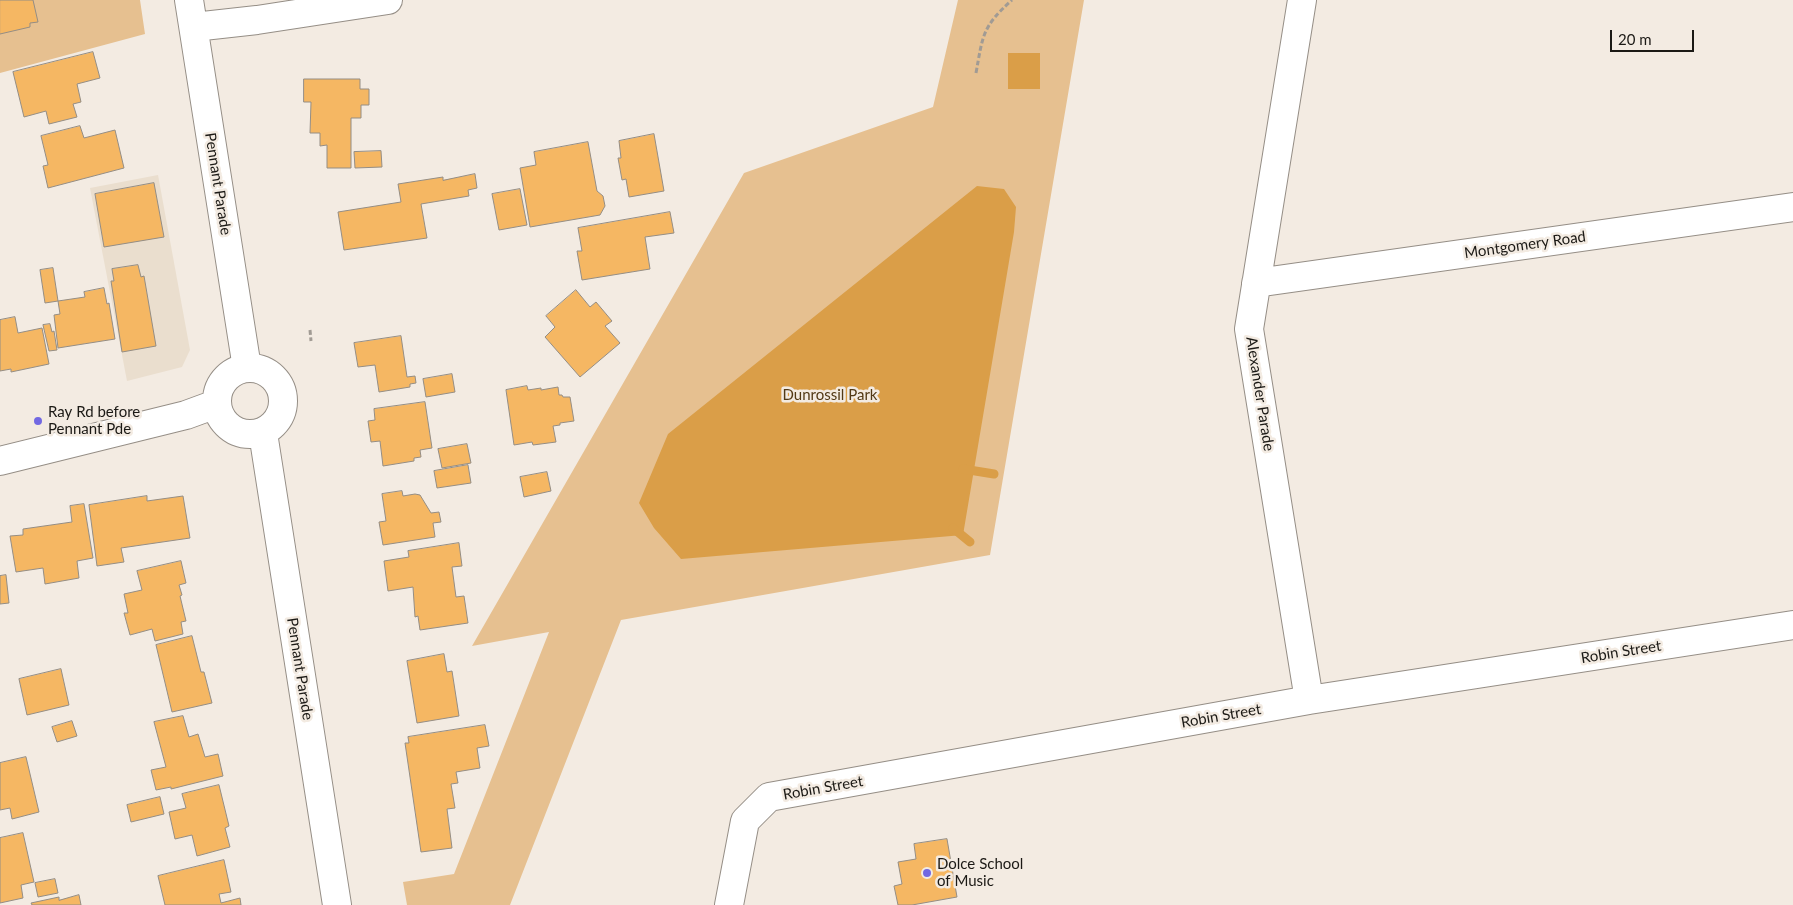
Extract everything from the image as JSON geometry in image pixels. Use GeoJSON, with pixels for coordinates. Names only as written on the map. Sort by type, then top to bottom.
{"type":"FeatureCollection","features":[{"type":"Feature","properties":{"kind":"street","name":"Pennant Parade"},"geometry":{"type":"LineString","coordinates":[[189,0],[247,368]]}},
{"type":"Feature","properties":{"kind":"street"},"geometry":{"type":"LineString","coordinates":[[194,27],[388,0]]}},
{"type":"Feature","properties":{"kind":"street","name":"Alexander Parade"},"geometry":{"type":"LineString","coordinates":[[1302,0],[1249,329],[1309,700]]}},
{"type":"Feature","properties":{"kind":"street","name":"Montgomery Road"},"geometry":{"type":"LineString","coordinates":[[1256,283],[1793,206]]}},
{"type":"Feature","properties":{"kind":"street"},"geometry":{"type":"LineString","coordinates":[[247,368],[258,369],[268,373],[276,380],[282,394],[283,410],[272,427],[262,433],[252,435],[232,430],[218,414],[216,404],[221,384],[237,370],[247,368]]}},
{"type":"Feature","properties":{"kind":"street"},"geometry":{"type":"LineString","coordinates":[[0,461],[186,416],[216,404]]}},
{"type":"Feature","properties":{"kind":"street","name":"Pennant Parade"},"geometry":{"type":"LineString","coordinates":[[262,433],[337,905]]}},
{"type":"Feature","properties":{"kind":"street","name":"Robin Street"},"geometry":{"type":"LineString","coordinates":[[729,905],[745,821],[769,797],[1309,700],[1793,625]]}},
{"type":"Feature","properties":{"kind":"path"},"geometry":{"type":"LineString","coordinates":[[976,73],[982,37],[988,25],[1012,0]]}},
{"type":"Feature","properties":{"kind":"path"},"geometry":{"type":"LineString","coordinates":[[310,330],[311,341]]}},
{"type":"Feature","properties":{"kind":"shaded area"},"geometry":{"type":"Polygon","coordinates":[[[1008,53],[1040,53],[1040,89],[1008,89],[1008,53]]]}},
{"type":"Feature","properties":{"kind":"shaded area"},"geometry":{"type":"Polygon","coordinates":[[[158,175],[190,350],[182,367],[127,381],[90,188],[158,175]]]}},
{"type":"Feature","properties":{"kind":"shaded area"},"geometry":{"type":"Polygon","coordinates":[[[977,186],[1004,189],[1016,207],[1014,232],[963,535],[681,559],[654,528],[639,503],[668,434],[977,186]]]}},
{"type":"Feature","properties":{"kind":"green space"},"geometry":{"type":"Polygon","coordinates":[[[0,0],[140,0],[145,34],[0,73],[0,0]]]}},
{"type":"Feature","properties":{"kind":"green space","name":"Dunrossil Park"},"geometry":{"type":"Polygon","coordinates":[[[958,0],[1084,0],[990,555],[621,620],[510,905],[407,905],[403,882],[454,874],[549,632],[472,646],[744,173],[933,107],[958,0]]]}},
{"type":"Feature","properties":{"kind":"building"},"geometry":{"type":"Polygon","coordinates":[[[0,0],[33,0],[38,22],[30,23],[30,27],[0,34],[0,0]]]}},
{"type":"Feature","properties":{"kind":"building"},"geometry":{"type":"Polygon","coordinates":[[[93,52],[100,78],[77,84],[81,102],[73,104],[77,117],[49,124],[46,111],[24,117],[13,72],[93,52]]]}},
{"type":"Feature","properties":{"kind":"building"},"geometry":{"type":"Polygon","coordinates":[[[304,79],[360,79],[360,89],[369,89],[369,105],[361,105],[361,118],[351,118],[351,168],[327,168],[327,145],[320,146],[320,133],[310,133],[311,102],[304,102],[304,79]]]}},
{"type":"Feature","properties":{"kind":"building"},"geometry":{"type":"Polygon","coordinates":[[[80,126],[84,138],[115,130],[124,168],[48,188],[43,166],[48,165],[41,136],[80,126]]]}},
{"type":"Feature","properties":{"kind":"building"},"geometry":{"type":"Polygon","coordinates":[[[654,134],[664,191],[629,197],[626,179],[622,180],[618,158],[621,158],[619,141],[654,134]]]}},
{"type":"Feature","properties":{"kind":"building"},"geometry":{"type":"Polygon","coordinates":[[[588,142],[597,191],[603,196],[605,206],[600,215],[530,227],[520,168],[536,165],[534,152],[588,142]]]}},
{"type":"Feature","properties":{"kind":"building"},"geometry":{"type":"Polygon","coordinates":[[[381,151],[382,167],[355,168],[354,152],[381,151]]]}},
{"type":"Feature","properties":{"kind":"building"},"geometry":{"type":"Polygon","coordinates":[[[475,174],[477,188],[468,190],[469,196],[421,204],[427,238],[344,250],[338,212],[401,202],[398,184],[443,177],[443,180],[475,174]]]}},
{"type":"Feature","properties":{"kind":"building"},"geometry":{"type":"Polygon","coordinates":[[[154,183],[164,237],[104,247],[95,194],[154,183]]]}},
{"type":"Feature","properties":{"kind":"building"},"geometry":{"type":"Polygon","coordinates":[[[520,189],[527,225],[499,230],[492,194],[520,189]]]}},
{"type":"Feature","properties":{"kind":"building"},"geometry":{"type":"Polygon","coordinates":[[[670,212],[674,233],[645,237],[650,269],[582,280],[577,251],[582,251],[578,228],[670,212]]]}},
{"type":"Feature","properties":{"kind":"building"},"geometry":{"type":"Polygon","coordinates":[[[138,265],[141,277],[144,276],[156,346],[122,352],[111,281],[114,281],[112,269],[138,265]]]}},
{"type":"Feature","properties":{"kind":"building"},"geometry":{"type":"Polygon","coordinates":[[[53,268],[58,301],[45,303],[40,270],[53,268]]]}},
{"type":"Feature","properties":{"kind":"building"},"geometry":{"type":"Polygon","coordinates":[[[104,288],[107,304],[109,303],[115,339],[58,348],[54,315],[60,314],[58,301],[85,297],[84,292],[104,288]]]}},
{"type":"Feature","properties":{"kind":"building"},"geometry":{"type":"Polygon","coordinates":[[[576,290],[590,307],[596,302],[612,321],[605,326],[620,343],[580,377],[545,337],[555,327],[546,316],[576,290]]]}},
{"type":"Feature","properties":{"kind":"building"},"geometry":{"type":"Polygon","coordinates":[[[15,317],[18,333],[42,328],[49,364],[11,372],[11,369],[0,371],[0,320],[15,317]]]}},
{"type":"Feature","properties":{"kind":"building"},"geometry":{"type":"Polygon","coordinates":[[[50,324],[52,332],[54,331],[57,350],[49,351],[43,325],[50,324]]]}},
{"type":"Feature","properties":{"kind":"building"},"geometry":{"type":"Polygon","coordinates":[[[401,336],[407,377],[415,376],[416,383],[410,384],[410,387],[379,392],[375,365],[358,367],[354,343],[401,336]]]}},
{"type":"Feature","properties":{"kind":"building"},"geometry":{"type":"Polygon","coordinates":[[[452,374],[455,392],[426,397],[423,379],[452,374]]]}},
{"type":"Feature","properties":{"kind":"building"},"geometry":{"type":"Polygon","coordinates":[[[527,386],[528,390],[558,387],[559,395],[570,397],[574,421],[553,426],[556,442],[533,445],[532,442],[514,445],[506,390],[527,386]]]}},
{"type":"Feature","properties":{"kind":"building"},"geometry":{"type":"Polygon","coordinates":[[[425,402],[432,448],[420,450],[421,457],[414,458],[414,461],[383,466],[380,441],[371,442],[368,421],[375,420],[374,409],[425,402]]]}},
{"type":"Feature","properties":{"kind":"building"},"geometry":{"type":"Polygon","coordinates":[[[467,444],[471,463],[442,468],[438,449],[467,444]]]}},
{"type":"Feature","properties":{"kind":"building"},"geometry":{"type":"Polygon","coordinates":[[[468,465],[471,483],[437,488],[434,471],[468,465]]]}},
{"type":"Feature","properties":{"kind":"building"},"geometry":{"type":"Polygon","coordinates":[[[547,472],[551,491],[524,497],[520,477],[547,472]]]}},
{"type":"Feature","properties":{"kind":"building"},"geometry":{"type":"Polygon","coordinates":[[[402,491],[403,496],[420,495],[431,513],[439,512],[441,522],[433,523],[435,537],[383,545],[379,522],[386,521],[382,494],[402,491]]]}},
{"type":"Feature","properties":{"kind":"building"},"geometry":{"type":"Polygon","coordinates":[[[147,496],[147,501],[183,496],[190,538],[121,548],[124,562],[97,566],[89,505],[147,496]]]}},
{"type":"Feature","properties":{"kind":"building"},"geometry":{"type":"Polygon","coordinates":[[[84,504],[93,558],[77,561],[79,578],[45,584],[43,568],[16,572],[10,536],[23,535],[23,529],[72,522],[70,506],[84,504]]]}},
{"type":"Feature","properties":{"kind":"building"},"geometry":{"type":"Polygon","coordinates":[[[459,543],[462,566],[452,567],[456,597],[464,596],[468,623],[420,630],[418,616],[415,617],[413,587],[388,591],[384,561],[409,557],[408,551],[459,543]]]}},
{"type":"Feature","properties":{"kind":"building"},"geometry":{"type":"Polygon","coordinates":[[[181,561],[186,583],[179,585],[186,621],[181,622],[183,634],[155,641],[152,629],[130,635],[124,613],[128,613],[124,594],[142,590],[137,571],[181,561]]]}},
{"type":"Feature","properties":{"kind":"building"},"geometry":{"type":"Polygon","coordinates":[[[6,575],[9,603],[0,604],[0,576],[6,575]]]}},
{"type":"Feature","properties":{"kind":"building"},"geometry":{"type":"Polygon","coordinates":[[[192,636],[201,672],[204,672],[212,703],[172,712],[156,645],[192,636]]]}},
{"type":"Feature","properties":{"kind":"building"},"geometry":{"type":"Polygon","coordinates":[[[444,654],[447,672],[452,671],[459,716],[417,723],[407,661],[444,654]]]}},
{"type":"Feature","properties":{"kind":"building"},"geometry":{"type":"Polygon","coordinates":[[[61,669],[69,705],[27,715],[19,679],[61,669]]]}},
{"type":"Feature","properties":{"kind":"building"},"geometry":{"type":"Polygon","coordinates":[[[183,716],[189,737],[198,734],[205,757],[218,754],[223,776],[171,789],[171,787],[156,790],[151,770],[166,767],[154,722],[183,716]]]}},
{"type":"Feature","properties":{"kind":"building"},"geometry":{"type":"Polygon","coordinates":[[[72,721],[77,736],[57,742],[52,727],[72,721]]]}},
{"type":"Feature","properties":{"kind":"building"},"geometry":{"type":"Polygon","coordinates":[[[485,725],[489,746],[477,748],[480,768],[456,772],[458,783],[451,784],[455,808],[447,809],[452,848],[421,852],[405,743],[409,743],[408,737],[485,725]]]}},
{"type":"Feature","properties":{"kind":"building"},"geometry":{"type":"Polygon","coordinates":[[[26,757],[39,812],[12,819],[10,808],[0,810],[0,763],[26,757]]]}},
{"type":"Feature","properties":{"kind":"building"},"geometry":{"type":"Polygon","coordinates":[[[219,785],[229,826],[225,828],[230,847],[197,856],[192,835],[175,839],[169,812],[186,808],[182,794],[219,785]]]}},
{"type":"Feature","properties":{"kind":"building"},"geometry":{"type":"Polygon","coordinates":[[[160,797],[164,814],[131,822],[127,805],[160,797]]]}},
{"type":"Feature","properties":{"kind":"building"},"geometry":{"type":"Polygon","coordinates":[[[23,833],[34,882],[21,885],[23,898],[0,903],[0,838],[23,833]]]}},
{"type":"Feature","properties":{"kind":"building","name":"Dolce School of Music"},"geometry":{"type":"Polygon","coordinates":[[[947,839],[957,897],[912,905],[898,905],[894,886],[902,884],[898,862],[916,859],[914,844],[947,839]]]}},
{"type":"Feature","properties":{"kind":"building"},"geometry":{"type":"Polygon","coordinates":[[[224,860],[231,892],[219,894],[221,903],[240,898],[241,905],[165,905],[158,876],[224,860]]]}},
{"type":"Feature","properties":{"kind":"building"},"geometry":{"type":"Polygon","coordinates":[[[55,879],[58,893],[38,897],[35,883],[55,879]]]}},
{"type":"Feature","properties":{"kind":"building"},"geometry":{"type":"Polygon","coordinates":[[[79,895],[81,905],[32,905],[31,903],[59,897],[59,900],[79,895]]]}},
{"type":"Feature","properties":{"kind":"waterway"},"geometry":{"type":"LineString","coordinates":[[963,469],[994,474]]}},
{"type":"Feature","properties":{"kind":"waterway"},"geometry":{"type":"LineString","coordinates":[[953,528],[970,542]]}},
{"type":"Feature","properties":{"kind":"place","name":"Ray Rd before Pennant Pde"},"geometry":{"type":"Point","coordinates":[38,421]}},
{"type":"Feature","properties":{"kind":"place","name":"Dolce School of Music"},"geometry":{"type":"Point","coordinates":[927,873]}}]}
